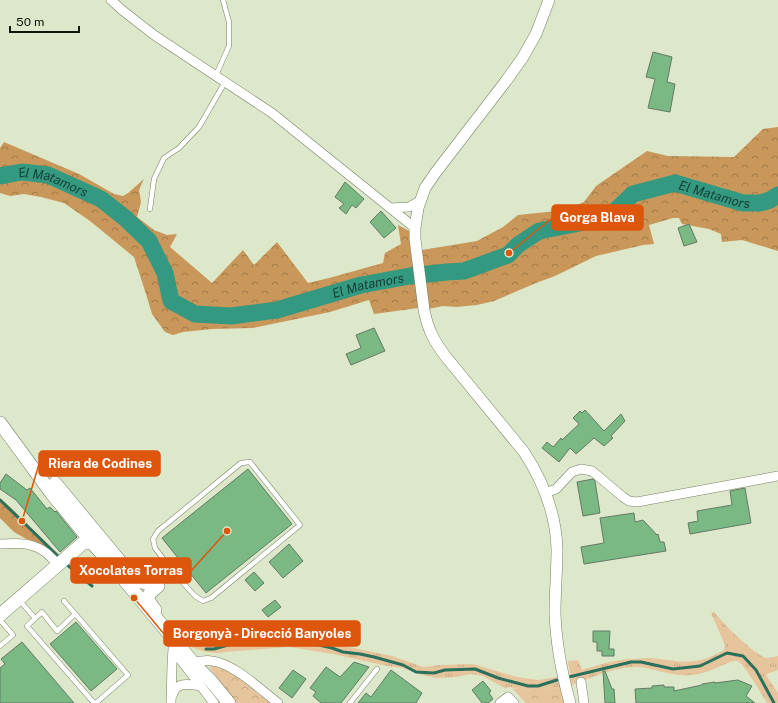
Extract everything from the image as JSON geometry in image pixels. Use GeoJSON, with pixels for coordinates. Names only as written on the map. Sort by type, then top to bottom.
{"type":"FeatureCollection","features":[{"type":"Feature","properties":{"kind":"main road"},"geometry":{"type":"LineString","coordinates":[[0,417],[50,476],[122,569],[172,644],[195,665],[206,683],[229,703]]}},
{"type":"Feature","properties":{"kind":"main road"},"geometry":{"type":"LineString","coordinates":[[0,423],[87,540],[151,592],[164,615],[200,661],[206,683]]}},
{"type":"Feature","properties":{"kind":"main road"},"geometry":{"type":"LineString","coordinates":[[0,616],[87,540],[89,532],[88,529],[66,502],[50,476]]}},
{"type":"Feature","properties":{"kind":"main road"},"geometry":{"type":"LineString","coordinates":[[122,569],[124,574],[140,592],[144,595],[151,592]]}},
{"type":"Feature","properties":{"kind":"main road"},"geometry":{"type":"LineString","coordinates":[[151,592],[149,602],[165,624],[172,644]]}},
{"type":"Feature","properties":{"kind":"street"},"geometry":{"type":"LineString","coordinates":[[111,0],[154,35],[277,117],[390,208],[415,233]]}},
{"type":"Feature","properties":{"kind":"street"},"geometry":{"type":"LineString","coordinates":[[549,0],[536,34],[522,57],[506,81],[425,188],[418,208],[415,233],[424,310],[436,343],[524,452],[534,467],[545,492],[553,518],[556,539],[556,629],[560,659],[570,703]]}},
{"type":"Feature","properties":{"kind":"street"},"geometry":{"type":"LineString","coordinates":[[390,208],[409,207],[420,201]]}},
{"type":"Feature","properties":{"kind":"street"},"geometry":{"type":"LineString","coordinates":[[545,492],[556,488],[572,472],[581,469],[592,471],[623,497],[629,501],[637,502],[778,476]]}},
{"type":"Feature","properties":{"kind":"street"},"geometry":{"type":"LineString","coordinates":[[0,544],[24,544],[42,550],[59,565]]}},
{"type":"Feature","properties":{"kind":"street"},"geometry":{"type":"LineString","coordinates":[[171,702],[172,644]]}},
{"type":"Feature","properties":{"kind":"street"},"geometry":{"type":"LineString","coordinates":[[200,661],[214,661],[232,667],[278,703]]}},
{"type":"Feature","properties":{"kind":"street"},"geometry":{"type":"LineString","coordinates":[[581,682],[584,703]]}},
{"type":"Feature","properties":{"kind":"street"},"geometry":{"type":"LineString","coordinates":[[171,702],[173,692],[182,684],[206,683],[214,703]]}},
{"type":"Feature","properties":{"kind":"street"},"geometry":{"type":"LineString","coordinates":[[500,703],[511,700]]}},
{"type":"Feature","properties":{"kind":"lane"},"geometry":{"type":"LineString","coordinates":[[216,75],[229,46],[229,22],[223,0]]}},
{"type":"Feature","properties":{"kind":"lane"},"geometry":{"type":"LineString","coordinates":[[150,209],[154,179],[164,158],[179,148],[199,127],[225,82]]}},
{"type":"Feature","properties":{"kind":"lane"},"geometry":{"type":"LineString","coordinates":[[250,462],[300,525],[211,598],[202,601],[195,596],[174,573],[155,548],[153,538],[158,531],[241,463],[250,462]]}},
{"type":"Feature","properties":{"kind":"lane"},"geometry":{"type":"LineString","coordinates":[[151,592],[174,573]]}},
{"type":"Feature","properties":{"kind":"lane"},"geometry":{"type":"LineString","coordinates":[[19,599],[35,618]]}},
{"type":"Feature","properties":{"kind":"lane"},"geometry":{"type":"LineString","coordinates":[[64,601],[76,614],[128,675],[95,703],[27,626],[42,612],[58,631],[76,614]]}},
{"type":"Feature","properties":{"kind":"lane"},"geometry":{"type":"LineString","coordinates":[[0,620],[12,635],[0,646]]}},
{"type":"Feature","properties":{"kind":"lane"},"geometry":{"type":"LineString","coordinates":[[350,703],[377,669]]}},
{"type":"Feature","properties":{"kind":"green space"},"geometry":{"type":"Polygon","coordinates":[[[778,127],[778,251],[742,240],[722,242],[721,234],[709,229],[682,224],[679,218],[673,218],[649,225],[654,244],[643,245],[596,256],[555,276],[494,301],[477,305],[456,307],[443,306],[428,309],[422,250],[477,241],[503,227],[518,215],[566,210],[584,202],[596,186],[647,151],[668,156],[734,157],[763,129],[778,127]]]}},
{"type":"Feature","properties":{"kind":"green space"},"geometry":{"type":"Polygon","coordinates":[[[4,142],[79,174],[114,194],[123,196],[144,179],[139,190],[141,202],[137,217],[154,230],[167,235],[177,234],[170,247],[212,283],[243,250],[254,265],[277,242],[308,283],[383,263],[385,253],[401,244],[398,225],[409,231],[418,308],[374,314],[369,300],[330,312],[253,328],[212,329],[183,332],[173,335],[165,332],[152,314],[134,257],[90,221],[64,203],[24,194],[10,196],[0,193],[0,148],[4,142]]]}},
{"type":"Feature","properties":{"kind":"green space"},"geometry":{"type":"Polygon","coordinates":[[[0,498],[59,555],[55,559],[45,550],[14,532],[0,518],[0,498]]]}},
{"type":"Feature","properties":{"kind":"green space"},"geometry":{"type":"Polygon","coordinates":[[[714,612],[730,630],[750,648],[763,657],[768,658],[778,656],[778,670],[766,675],[778,693],[778,703],[767,703],[744,667],[737,661],[707,672],[693,675],[677,675],[637,667],[621,668],[572,685],[568,661],[578,660],[582,670],[621,660],[641,658],[689,662],[710,657],[724,650],[725,645],[711,613],[714,612]]]}},
{"type":"Feature","properties":{"kind":"green space"},"geometry":{"type":"Polygon","coordinates":[[[296,636],[392,656],[423,667],[473,664],[517,677],[538,680],[557,677],[561,688],[543,691],[531,691],[508,687],[506,689],[483,676],[471,674],[456,677],[436,678],[403,668],[289,647],[211,653],[201,651],[189,645],[211,646],[244,637],[296,636]]]}},
{"type":"Feature","properties":{"kind":"green space"},"geometry":{"type":"Polygon","coordinates":[[[214,666],[237,677],[270,703],[237,703],[209,667],[214,666]]]}},
{"type":"Feature","properties":{"kind":"green space"},"geometry":{"type":"Polygon","coordinates":[[[512,688],[543,691],[561,688],[564,703],[526,703],[512,688]]]}},
{"type":"Feature","properties":{"kind":"water"},"geometry":{"type":"Polygon","coordinates":[[[518,245],[511,262],[505,261],[502,257],[502,251],[511,250],[518,245]]]}},
{"type":"Feature","properties":{"kind":"building"},"geometry":{"type":"Polygon","coordinates":[[[653,52],[672,57],[667,82],[675,84],[670,112],[648,108],[655,79],[646,77],[653,52]]]}},
{"type":"Feature","properties":{"kind":"building"},"geometry":{"type":"Polygon","coordinates":[[[345,182],[364,199],[356,208],[352,205],[346,214],[339,208],[344,204],[335,197],[345,182]]]}},
{"type":"Feature","properties":{"kind":"building"},"geometry":{"type":"Polygon","coordinates":[[[381,211],[396,228],[384,238],[370,222],[381,211]]]}},
{"type":"Feature","properties":{"kind":"building"},"geometry":{"type":"Polygon","coordinates":[[[689,224],[697,242],[684,246],[678,228],[689,224]]]}},
{"type":"Feature","properties":{"kind":"building"},"geometry":{"type":"Polygon","coordinates":[[[374,328],[385,351],[351,365],[346,354],[361,348],[356,335],[374,328]]]}},
{"type":"Feature","properties":{"kind":"building"},"geometry":{"type":"Polygon","coordinates":[[[585,410],[604,431],[621,414],[625,421],[611,436],[613,438],[604,446],[594,438],[576,454],[570,448],[559,462],[542,448],[547,442],[553,447],[561,438],[562,440],[579,424],[573,418],[580,411],[582,413],[585,410]]]}},
{"type":"Feature","properties":{"kind":"building"},"geometry":{"type":"Polygon","coordinates":[[[248,469],[292,524],[206,593],[162,538],[248,469]]]}},
{"type":"Feature","properties":{"kind":"building"},"geometry":{"type":"Polygon","coordinates":[[[6,474],[27,490],[30,488],[47,509],[50,507],[55,512],[56,511],[77,537],[60,552],[16,500],[0,489],[0,483],[6,474]]]}},
{"type":"Feature","properties":{"kind":"building"},"geometry":{"type":"Polygon","coordinates":[[[593,479],[595,481],[600,513],[583,516],[577,482],[593,479]]]}},
{"type":"Feature","properties":{"kind":"building"},"geometry":{"type":"Polygon","coordinates":[[[745,488],[751,523],[690,534],[688,523],[698,521],[697,511],[732,505],[730,491],[745,488]]]}},
{"type":"Feature","properties":{"kind":"building"},"geometry":{"type":"Polygon","coordinates":[[[634,513],[635,522],[643,520],[657,535],[658,534],[660,542],[664,542],[666,551],[584,564],[581,547],[604,543],[600,518],[634,513]]]}},
{"type":"Feature","properties":{"kind":"building"},"geometry":{"type":"Polygon","coordinates":[[[289,544],[303,561],[283,578],[269,562],[289,544]]]}},
{"type":"Feature","properties":{"kind":"building"},"geometry":{"type":"Polygon","coordinates":[[[254,572],[264,583],[255,591],[245,580],[254,572]]]}},
{"type":"Feature","properties":{"kind":"building"},"geometry":{"type":"Polygon","coordinates":[[[275,600],[281,607],[268,617],[262,610],[275,600]]]}},
{"type":"Feature","properties":{"kind":"building"},"geometry":{"type":"Polygon","coordinates":[[[76,622],[117,669],[91,691],[50,644],[76,622]]]}},
{"type":"Feature","properties":{"kind":"building"},"geometry":{"type":"Polygon","coordinates":[[[593,631],[610,631],[609,649],[614,649],[614,656],[602,656],[602,651],[597,651],[597,642],[593,642],[593,631]]]}},
{"type":"Feature","properties":{"kind":"building"},"geometry":{"type":"Polygon","coordinates":[[[22,642],[74,703],[0,703],[0,668],[5,664],[1,659],[22,642]]]}},
{"type":"Feature","properties":{"kind":"building"},"geometry":{"type":"Polygon","coordinates":[[[354,662],[369,667],[341,703],[321,703],[313,696],[316,692],[310,688],[326,667],[340,677],[354,662]]]}},
{"type":"Feature","properties":{"kind":"building"},"geometry":{"type":"Polygon","coordinates":[[[293,670],[306,679],[292,698],[279,688],[293,670]]]}},
{"type":"Feature","properties":{"kind":"building"},"geometry":{"type":"Polygon","coordinates":[[[391,670],[422,693],[416,703],[358,703],[366,693],[371,697],[391,670]]]}},
{"type":"Feature","properties":{"kind":"building"},"geometry":{"type":"Polygon","coordinates":[[[603,671],[605,671],[612,689],[614,689],[615,703],[605,703],[603,671]]]}},
{"type":"Feature","properties":{"kind":"building"},"geometry":{"type":"Polygon","coordinates":[[[738,680],[752,686],[746,696],[755,703],[636,703],[635,689],[652,688],[652,686],[664,685],[664,687],[674,687],[674,691],[702,684],[738,680]]]}},
{"type":"Feature","properties":{"kind":"building"},"geometry":{"type":"Polygon","coordinates":[[[483,681],[491,691],[489,693],[493,699],[488,703],[482,703],[472,690],[483,681]]]}},
{"type":"Feature","properties":{"kind":"waterway","name":"El Matamors"},"geometry":{"type":"LineString","coordinates":[[0,176],[22,172],[48,175],[101,199],[125,218],[149,241],[165,273],[171,301],[195,314],[231,316],[277,310],[361,285],[410,276],[464,271],[508,255],[518,245],[539,231],[595,220],[614,212],[633,194],[675,183],[743,203],[760,203],[770,200],[778,195]]}},
{"type":"Feature","properties":{"kind":"waterway"},"geometry":{"type":"LineString","coordinates":[[0,500],[61,559]]}},
{"type":"Feature","properties":{"kind":"waterway"},"geometry":{"type":"LineString","coordinates":[[65,563],[92,586]]}},
{"type":"Feature","properties":{"kind":"waterway"},"geometry":{"type":"LineString","coordinates":[[206,649],[214,649],[235,643],[291,641],[310,643],[343,652],[374,657],[403,665],[416,672],[434,673],[445,670],[475,669],[498,678],[528,686],[538,686],[557,680]]}},
{"type":"Feature","properties":{"kind":"waterway"},"geometry":{"type":"LineString","coordinates":[[569,677],[631,662],[641,662],[673,669],[700,666],[727,653],[743,656],[756,670],[774,703]]}},
{"type":"Feature","properties":{"kind":"place","name":"Gorga Blava"},"geometry":{"type":"Point","coordinates":[509,253]}},
{"type":"Feature","properties":{"kind":"place","name":"Riera de Codines"},"geometry":{"type":"Point","coordinates":[22,521]}},
{"type":"Feature","properties":{"kind":"place","name":"Xocolates Torras"},"geometry":{"type":"Point","coordinates":[227,531]}},
{"type":"Feature","properties":{"kind":"place","name":"Borgonyà - Direcció Banyoles"},"geometry":{"type":"Point","coordinates":[134,598]}}]}
